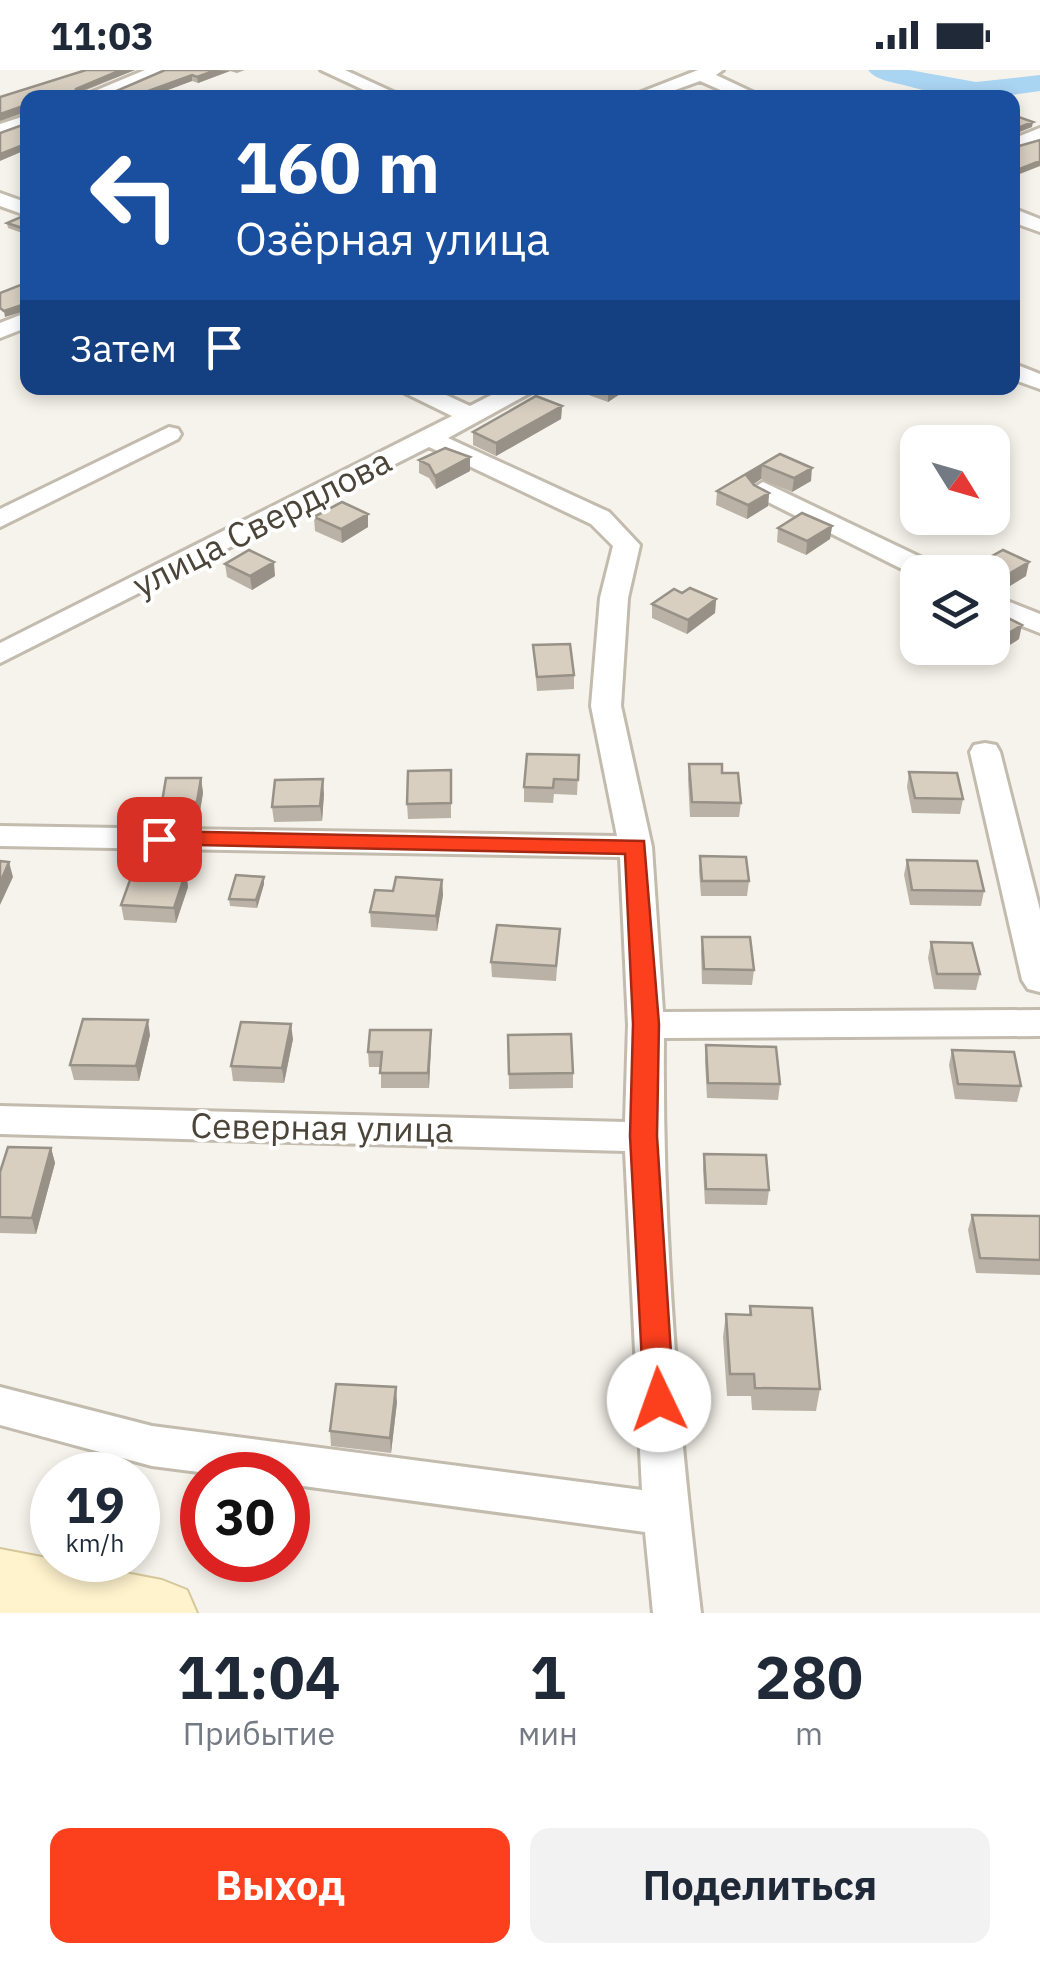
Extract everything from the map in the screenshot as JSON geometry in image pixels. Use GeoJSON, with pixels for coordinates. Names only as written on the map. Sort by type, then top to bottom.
{"type":"FeatureCollection","features":[{"type":"Feature","properties":{"kind":"main road"},"geometry":{"type":"LineString","coordinates":[[0,1581],[162,1613]]}},
{"type":"Feature","properties":{"kind":"street"},"geometry":{"type":"LineString","coordinates":[[108,90],[161,70]]}},
{"type":"Feature","properties":{"kind":"street"},"geometry":{"type":"LineString","coordinates":[[330,70],[378,90]]}},
{"type":"Feature","properties":{"kind":"street"},"geometry":{"type":"LineString","coordinates":[[658,90],[707,73],[740,90]]}},
{"type":"Feature","properties":{"kind":"street"},"geometry":{"type":"LineString","coordinates":[[428,395],[470,415]]}},
{"type":"Feature","properties":{"kind":"street","name":"улица Свердлова"},"geometry":{"type":"LineString","coordinates":[[0,654],[509,395]]}},
{"type":"Feature","properties":{"kind":"street"},"geometry":{"type":"LineString","coordinates":[[0,519],[169,434]]}},
{"type":"Feature","properties":{"kind":"street"},"geometry":{"type":"LineString","coordinates":[[429,438],[600,518],[627,545],[614,598],[606,706],[636,846],[646,1024],[644,1136],[666,1514],[677,1613]]}},
{"type":"Feature","properties":{"kind":"street"},"geometry":{"type":"LineString","coordinates":[[763,490],[900,558]]}},
{"type":"Feature","properties":{"kind":"street"},"geometry":{"type":"LineString","coordinates":[[1010,611],[1040,625]]}},
{"type":"Feature","properties":{"kind":"street"},"geometry":{"type":"LineString","coordinates":[[985,752],[1040,980]]}},
{"type":"Feature","properties":{"kind":"street"},"geometry":{"type":"LineString","coordinates":[[0,836],[636,846]]}},
{"type":"Feature","properties":{"kind":"street"},"geometry":{"type":"LineString","coordinates":[[646,1024],[1040,1023]]}},
{"type":"Feature","properties":{"kind":"street","name":"Северная улица"},"geometry":{"type":"LineString","coordinates":[[0,1120],[644,1136]]}},
{"type":"Feature","properties":{"kind":"street"},"geometry":{"type":"LineString","coordinates":[[0,1406],[152,1446],[666,1514]]}},
{"type":"Feature","properties":{"kind":"building"},"geometry":{"type":"Polygon","coordinates":[[[86,70],[121,70],[76,90],[22,90],[86,70]]]}},
{"type":"Feature","properties":{"kind":"building"},"geometry":{"type":"Polygon","coordinates":[[[165,70],[216,70],[151,90],[119,90],[165,70]]]}},
{"type":"Feature","properties":{"kind":"building"},"geometry":{"type":"Polygon","coordinates":[[[20,91],[20,107],[0,114],[0,97],[20,91]]]}},
{"type":"Feature","properties":{"kind":"building"},"geometry":{"type":"Polygon","coordinates":[[[20,126],[20,146],[0,154],[0,133],[20,126]]]}},
{"type":"Feature","properties":{"kind":"building"},"geometry":{"type":"Polygon","coordinates":[[[1040,140],[1040,161],[1020,169],[1020,146],[1040,140]]]}},
{"type":"Feature","properties":{"kind":"building"},"geometry":{"type":"Polygon","coordinates":[[[20,217],[20,227],[7,223],[20,217]]]}},
{"type":"Feature","properties":{"kind":"building"},"geometry":{"type":"Polygon","coordinates":[[[20,285],[20,306],[4,311],[0,308],[0,293],[20,285]]]}},
{"type":"Feature","properties":{"kind":"building"},"geometry":{"type":"Polygon","coordinates":[[[536,396],[562,406],[496,443],[473,432],[536,396]]]}},
{"type":"Feature","properties":{"kind":"building"},"geometry":{"type":"Polygon","coordinates":[[[445,448],[470,457],[435,476],[429,465],[419,460],[445,448]]]}},
{"type":"Feature","properties":{"kind":"building"},"geometry":{"type":"Polygon","coordinates":[[[780,454],[812,468],[794,478],[762,465],[747,476],[769,493],[748,505],[717,491],[780,454]]]}},
{"type":"Feature","properties":{"kind":"building"},"geometry":{"type":"Polygon","coordinates":[[[342,502],[368,514],[341,529],[314,517],[342,502]]]}},
{"type":"Feature","properties":{"kind":"building"},"geometry":{"type":"Polygon","coordinates":[[[802,513],[832,526],[807,541],[778,528],[802,513]]]}},
{"type":"Feature","properties":{"kind":"building"},"geometry":{"type":"Polygon","coordinates":[[[249,550],[274,562],[250,576],[225,564],[249,550]]]}},
{"type":"Feature","properties":{"kind":"building"},"geometry":{"type":"Polygon","coordinates":[[[1003,550],[1029,562],[1010,573],[1010,555],[994,555],[1003,550]]]}},
{"type":"Feature","properties":{"kind":"building"},"geometry":{"type":"Polygon","coordinates":[[[690,588],[716,599],[688,620],[652,604],[674,589],[682,593],[690,588]]]}},
{"type":"Feature","properties":{"kind":"building"},"geometry":{"type":"Polygon","coordinates":[[[1010,619],[1022,625],[1010,632],[1010,619]]]}},
{"type":"Feature","properties":{"kind":"building"},"geometry":{"type":"Polygon","coordinates":[[[570,644],[574,675],[537,677],[533,645],[570,644]]]}},
{"type":"Feature","properties":{"kind":"building"},"geometry":{"type":"Polygon","coordinates":[[[527,754],[579,755],[578,780],[554,779],[553,788],[524,787],[527,754]]]}},
{"type":"Feature","properties":{"kind":"building"},"geometry":{"type":"Polygon","coordinates":[[[689,764],[722,764],[722,773],[738,773],[741,803],[692,802],[689,764]]]}},
{"type":"Feature","properties":{"kind":"building"},"geometry":{"type":"Polygon","coordinates":[[[451,770],[451,803],[407,804],[408,771],[451,770]]]}},
{"type":"Feature","properties":{"kind":"building"},"geometry":{"type":"Polygon","coordinates":[[[909,772],[957,773],[963,799],[915,798],[909,772]]]}},
{"type":"Feature","properties":{"kind":"building"},"geometry":{"type":"Polygon","coordinates":[[[166,778],[201,778],[197,802],[162,802],[166,778]]]}},
{"type":"Feature","properties":{"kind":"building"},"geometry":{"type":"Polygon","coordinates":[[[323,779],[320,806],[272,807],[275,780],[323,779]]]}},
{"type":"Feature","properties":{"kind":"building"},"geometry":{"type":"Polygon","coordinates":[[[700,856],[746,857],[749,881],[702,881],[700,856]]]}},
{"type":"Feature","properties":{"kind":"building"},"geometry":{"type":"Polygon","coordinates":[[[907,860],[977,861],[984,891],[912,890],[907,860]]]}},
{"type":"Feature","properties":{"kind":"building"},"geometry":{"type":"Polygon","coordinates":[[[0,861],[9,862],[0,883],[0,861]]]}},
{"type":"Feature","properties":{"kind":"building"},"geometry":{"type":"Polygon","coordinates":[[[134,869],[186,872],[174,908],[121,905],[134,869]]]}},
{"type":"Feature","properties":{"kind":"building"},"geometry":{"type":"Polygon","coordinates":[[[236,875],[264,877],[256,900],[229,899],[236,875]]]}},
{"type":"Feature","properties":{"kind":"building"},"geometry":{"type":"Polygon","coordinates":[[[396,877],[442,880],[436,916],[370,912],[375,890],[393,891],[396,877]]]}},
{"type":"Feature","properties":{"kind":"building"},"geometry":{"type":"Polygon","coordinates":[[[497,925],[560,929],[556,966],[491,962],[497,925]]]}},
{"type":"Feature","properties":{"kind":"building"},"geometry":{"type":"Polygon","coordinates":[[[702,937],[750,937],[754,970],[704,969],[702,937]]]}},
{"type":"Feature","properties":{"kind":"building"},"geometry":{"type":"Polygon","coordinates":[[[931,942],[972,943],[980,974],[937,974],[931,942]]]}},
{"type":"Feature","properties":{"kind":"building"},"geometry":{"type":"Polygon","coordinates":[[[83,1019],[148,1020],[136,1066],[70,1065],[83,1019]]]}},
{"type":"Feature","properties":{"kind":"building"},"geometry":{"type":"Polygon","coordinates":[[[241,1022],[291,1024],[282,1068],[231,1066],[241,1022]]]}},
{"type":"Feature","properties":{"kind":"building"},"geometry":{"type":"Polygon","coordinates":[[[370,1030],[431,1030],[428,1073],[380,1073],[382,1052],[368,1052],[370,1030]]]}},
{"type":"Feature","properties":{"kind":"building"},"geometry":{"type":"Polygon","coordinates":[[[571,1034],[573,1073],[509,1074],[508,1035],[571,1034]]]}},
{"type":"Feature","properties":{"kind":"building"},"geometry":{"type":"Polygon","coordinates":[[[706,1045],[776,1047],[780,1084],[708,1083],[706,1045]]]}},
{"type":"Feature","properties":{"kind":"building"},"geometry":{"type":"Polygon","coordinates":[[[952,1050],[1014,1052],[1021,1086],[958,1084],[952,1050]]]}},
{"type":"Feature","properties":{"kind":"building"},"geometry":{"type":"Polygon","coordinates":[[[8,1147],[51,1148],[32,1218],[0,1217],[0,1172],[8,1147]]]}},
{"type":"Feature","properties":{"kind":"building"},"geometry":{"type":"Polygon","coordinates":[[[704,1154],[766,1155],[769,1190],[706,1189],[704,1154]]]}},
{"type":"Feature","properties":{"kind":"building"},"geometry":{"type":"Polygon","coordinates":[[[972,1215],[1040,1216],[1040,1260],[980,1258],[972,1215]]]}},
{"type":"Feature","properties":{"kind":"building"},"geometry":{"type":"Polygon","coordinates":[[[750,1306],[812,1308],[820,1389],[755,1388],[754,1374],[730,1374],[726,1314],[751,1315],[750,1306]]]}},
{"type":"Feature","properties":{"kind":"building"},"geometry":{"type":"Polygon","coordinates":[[[336,1384],[396,1387],[390,1438],[330,1431],[336,1384]]]}},
{"type":"Feature","properties":{"kind":"waterway"},"geometry":{"type":"LineString","coordinates":[[881,70],[959,90],[994,90],[1040,83]]}},
{"type":"Feature","properties":{"kind":"route"},"geometry":{"type":"LineString","coordinates":[[159,839],[636,846],[646,1024],[644,1136],[659,1400]]}}]}
